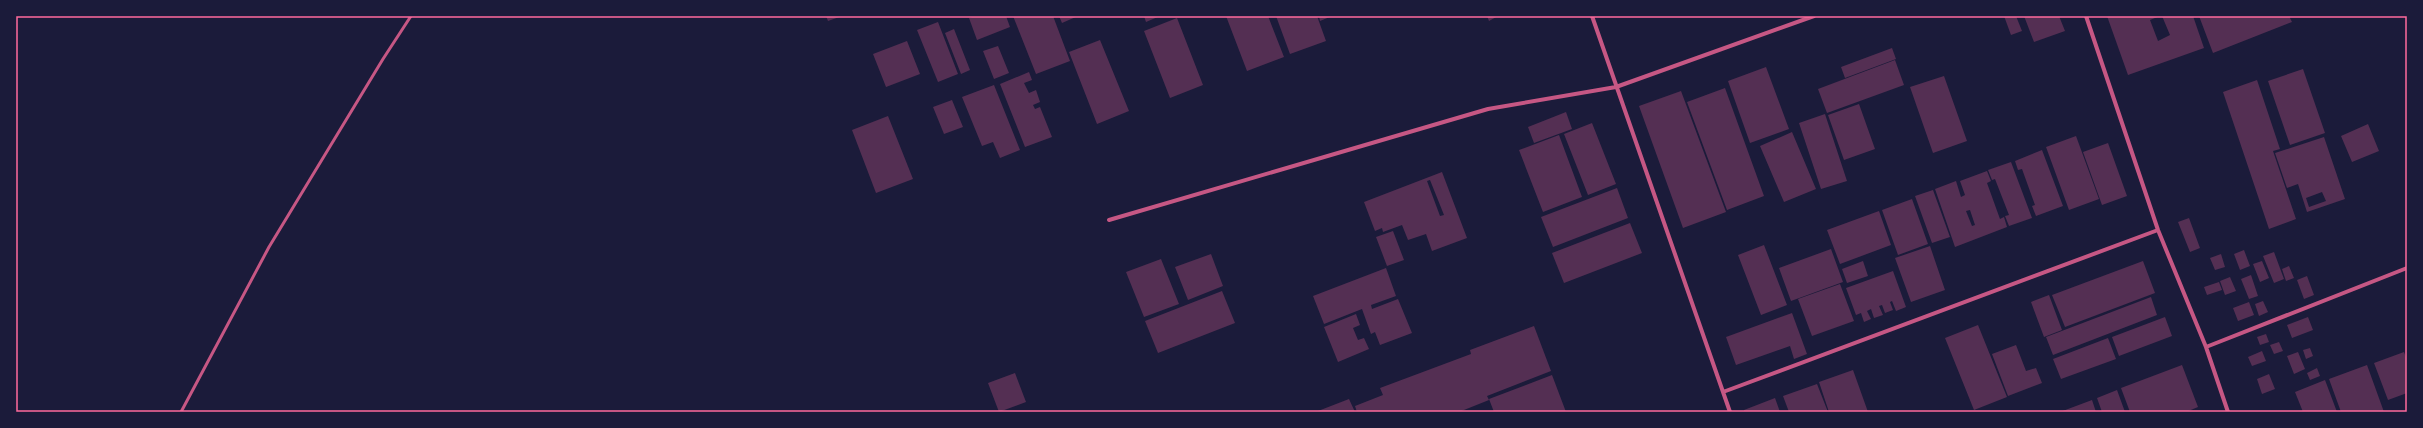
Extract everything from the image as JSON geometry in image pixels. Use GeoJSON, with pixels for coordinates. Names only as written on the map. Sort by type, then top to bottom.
{"type":"FeatureCollection","features":[{"type":"Feature","properties":{"kind":"street"},"geometry":{"type":"LineString","coordinates":[[1592,16],[1730,412]]}},
{"type":"Feature","properties":{"kind":"street"},"geometry":{"type":"LineString","coordinates":[[1109,220],[1488,109],[1616,87],[1814,16]]}},
{"type":"Feature","properties":{"kind":"street"},"geometry":{"type":"LineString","coordinates":[[2086,16],[2158,230],[2206,347],[2228,412]]}},
{"type":"Feature","properties":{"kind":"street"},"geometry":{"type":"LineString","coordinates":[[1723,392],[2158,230]]}},
{"type":"Feature","properties":{"kind":"street"},"geometry":{"type":"LineString","coordinates":[[2206,347],[2407,268]]}},
{"type":"Feature","properties":{"kind":"lane"},"geometry":{"type":"LineString","coordinates":[[181,412],[269,247],[383,59],[412,16]]}},
{"type":"Feature","properties":{"kind":"building"},"geometry":{"type":"Polygon","coordinates":[[[826,16],[842,16],[828,21],[826,16]]]}},
{"type":"Feature","properties":{"kind":"building"},"geometry":{"type":"Polygon","coordinates":[[[975,16],[1006,16],[1010,27],[977,40],[969,18],[975,16]]]}},
{"type":"Feature","properties":{"kind":"building"},"geometry":{"type":"Polygon","coordinates":[[[1013,16],[1053,16],[1070,61],[1036,74],[1013,16]]]}},
{"type":"Feature","properties":{"kind":"building"},"geometry":{"type":"Polygon","coordinates":[[[1059,16],[1078,16],[1062,23],[1059,16]]]}},
{"type":"Feature","properties":{"kind":"building"},"geometry":{"type":"Polygon","coordinates":[[[1144,16],[1160,16],[1146,22],[1144,16]]]}},
{"type":"Feature","properties":{"kind":"building"},"geometry":{"type":"Polygon","coordinates":[[[1226,16],[1268,16],[1284,57],[1247,71],[1226,16]]]}},
{"type":"Feature","properties":{"kind":"building"},"geometry":{"type":"Polygon","coordinates":[[[1276,16],[1317,16],[1326,41],[1290,54],[1276,16]]]}},
{"type":"Feature","properties":{"kind":"building"},"geometry":{"type":"Polygon","coordinates":[[[1319,16],[1332,16],[1320,21],[1319,16]]]}},
{"type":"Feature","properties":{"kind":"building"},"geometry":{"type":"Polygon","coordinates":[[[1487,16],[1498,16],[1489,21],[1487,16]]]}},
{"type":"Feature","properties":{"kind":"building"},"geometry":{"type":"Polygon","coordinates":[[[2004,16],[2016,16],[2022,31],[2011,35],[2004,16]]]}},
{"type":"Feature","properties":{"kind":"building"},"geometry":{"type":"Polygon","coordinates":[[[2024,16],[2059,16],[2065,31],[2034,42],[2024,16]]]}},
{"type":"Feature","properties":{"kind":"building"},"geometry":{"type":"Polygon","coordinates":[[[2107,16],[2160,16],[2150,20],[2158,41],[2170,35],[2162,16],[2193,16],[2204,48],[2128,75],[2107,16]]]}},
{"type":"Feature","properties":{"kind":"building"},"geometry":{"type":"Polygon","coordinates":[[[2199,16],[2289,16],[2292,22],[2213,53],[2199,16]]]}},
{"type":"Feature","properties":{"kind":"building"},"geometry":{"type":"Polygon","coordinates":[[[1177,18],[1203,85],[1170,98],[1144,31],[1177,18]]]}},
{"type":"Feature","properties":{"kind":"building"},"geometry":{"type":"Polygon","coordinates":[[[938,22],[958,74],[938,82],[917,30],[938,22]]]}},
{"type":"Feature","properties":{"kind":"building"},"geometry":{"type":"Polygon","coordinates":[[[954,29],[970,70],[961,74],[945,33],[954,29]]]}},
{"type":"Feature","properties":{"kind":"building"},"geometry":{"type":"Polygon","coordinates":[[[1100,40],[1129,111],[1097,124],[1069,52],[1100,40]]]}},
{"type":"Feature","properties":{"kind":"building"},"geometry":{"type":"Polygon","coordinates":[[[907,41],[920,74],[886,87],[873,54],[907,41]]]}},
{"type":"Feature","properties":{"kind":"building"},"geometry":{"type":"Polygon","coordinates":[[[998,46],[1009,73],[994,79],[983,51],[998,46]]]}},
{"type":"Feature","properties":{"kind":"building"},"geometry":{"type":"Polygon","coordinates":[[[1892,48],[1896,59],[1845,78],[1841,67],[1892,48]]]}},
{"type":"Feature","properties":{"kind":"building"},"geometry":{"type":"Polygon","coordinates":[[[1895,60],[1904,85],[1827,113],[1818,89],[1895,60]]]}},
{"type":"Feature","properties":{"kind":"building"},"geometry":{"type":"Polygon","coordinates":[[[1766,67],[1789,129],[1750,143],[1728,81],[1766,67]]]}},
{"type":"Feature","properties":{"kind":"building"},"geometry":{"type":"Polygon","coordinates":[[[2303,69],[2325,133],[2290,145],[2268,81],[2303,69]]]}},
{"type":"Feature","properties":{"kind":"building"},"geometry":{"type":"Polygon","coordinates":[[[1029,72],[1032,80],[1024,83],[1029,93],[1036,90],[1040,102],[1033,105],[1035,109],[1040,107],[1052,137],[1025,147],[1000,84],[1029,72]]]}},
{"type":"Feature","properties":{"kind":"building"},"geometry":{"type":"Polygon","coordinates":[[[1944,76],[1967,141],[1933,153],[1910,87],[1944,76]]]}},
{"type":"Feature","properties":{"kind":"building"},"geometry":{"type":"Polygon","coordinates":[[[2257,80],[2280,149],[2273,151],[2296,219],[2269,229],[2223,92],[2257,80]]]}},
{"type":"Feature","properties":{"kind":"building"},"geometry":{"type":"Polygon","coordinates":[[[994,85],[1020,150],[1000,158],[993,142],[982,146],[962,97],[994,85]]]}},
{"type":"Feature","properties":{"kind":"building"},"geometry":{"type":"Polygon","coordinates":[[[1725,88],[1764,196],[1727,210],[1687,102],[1725,88]]]}},
{"type":"Feature","properties":{"kind":"building"},"geometry":{"type":"Polygon","coordinates":[[[1681,91],[1726,212],[1683,228],[1639,106],[1681,91]]]}},
{"type":"Feature","properties":{"kind":"building"},"geometry":{"type":"Polygon","coordinates":[[[952,100],[963,127],[944,134],[933,107],[952,100]]]}},
{"type":"Feature","properties":{"kind":"building"},"geometry":{"type":"Polygon","coordinates":[[[1859,104],[1875,149],[1844,160],[1828,115],[1859,104]]]}},
{"type":"Feature","properties":{"kind":"building"},"geometry":{"type":"Polygon","coordinates":[[[1566,112],[1572,129],[1534,143],[1528,127],[1566,112]]]}},
{"type":"Feature","properties":{"kind":"building"},"geometry":{"type":"Polygon","coordinates":[[[1825,114],[1847,181],[1821,189],[1799,123],[1825,114]]]}},
{"type":"Feature","properties":{"kind":"building"},"geometry":{"type":"Polygon","coordinates":[[[888,116],[913,179],[876,193],[852,130],[888,116]]]}},
{"type":"Feature","properties":{"kind":"building"},"geometry":{"type":"Polygon","coordinates":[[[1592,123],[1616,184],[1588,195],[1564,134],[1592,123]]]}},
{"type":"Feature","properties":{"kind":"building"},"geometry":{"type":"Polygon","coordinates":[[[2368,124],[2379,151],[2352,162],[2341,136],[2368,124]]]}},
{"type":"Feature","properties":{"kind":"building"},"geometry":{"type":"Polygon","coordinates":[[[1792,132],[1816,189],[1784,202],[1760,146],[1792,132]]]}},
{"type":"Feature","properties":{"kind":"building"},"geometry":{"type":"Polygon","coordinates":[[[1559,135],[1582,197],[1543,212],[1519,150],[1559,135]]]}},
{"type":"Feature","properties":{"kind":"building"},"geometry":{"type":"Polygon","coordinates":[[[2076,136],[2099,199],[2069,210],[2046,147],[2076,136]]]}},
{"type":"Feature","properties":{"kind":"building"},"geometry":{"type":"Polygon","coordinates":[[[2324,137],[2345,199],[2307,212],[2298,184],[2287,188],[2275,153],[2324,137]],[[2322,192],[2306,198],[2309,207],[2326,201],[2322,192]]]}},
{"type":"Feature","properties":{"kind":"building"},"geometry":{"type":"Polygon","coordinates":[[[2108,143],[2127,196],[2102,205],[2083,152],[2108,143]]]}},
{"type":"Feature","properties":{"kind":"building"},"geometry":{"type":"Polygon","coordinates":[[[2042,150],[2063,206],[2036,216],[2032,206],[2035,205],[2022,169],[2018,170],[2015,161],[2042,150]]]}},
{"type":"Feature","properties":{"kind":"building"},"geometry":{"type":"Polygon","coordinates":[[[2011,162],[2032,218],[2009,226],[2005,216],[2009,215],[1995,179],[1992,180],[1988,170],[2011,162]]]}},
{"type":"Feature","properties":{"kind":"building"},"geometry":{"type":"Polygon","coordinates":[[[1987,171],[1991,181],[1987,183],[2000,219],[2004,217],[2007,227],[1955,247],[1935,189],[1956,181],[1961,197],[1965,195],[1960,181],[1987,171]],[[1970,210],[1966,211],[1972,226],[1975,225],[1970,210]]]}},
{"type":"Feature","properties":{"kind":"building"},"geometry":{"type":"Polygon","coordinates":[[[1442,172],[1467,238],[1432,251],[1426,234],[1408,240],[1402,225],[1383,232],[1382,228],[1375,231],[1364,202],[1442,172]],[[1430,180],[1427,181],[1440,216],[1444,215],[1430,180]]]}},
{"type":"Feature","properties":{"kind":"building"},"geometry":{"type":"Polygon","coordinates":[[[1617,188],[1628,218],[1553,247],[1541,217],[1617,188]]]}},
{"type":"Feature","properties":{"kind":"building"},"geometry":{"type":"Polygon","coordinates":[[[1933,190],[1950,237],[1932,243],[1915,196],[1933,190]]]}},
{"type":"Feature","properties":{"kind":"building"},"geometry":{"type":"Polygon","coordinates":[[[1912,199],[1928,244],[1898,255],[1882,210],[1912,199]]]}},
{"type":"Feature","properties":{"kind":"building"},"geometry":{"type":"Polygon","coordinates":[[[1879,211],[1891,245],[1840,264],[1827,230],[1879,211]]]}},
{"type":"Feature","properties":{"kind":"building"},"geometry":{"type":"Polygon","coordinates":[[[2189,218],[2200,248],[2190,252],[2178,222],[2189,218]]]}},
{"type":"Feature","properties":{"kind":"building"},"geometry":{"type":"Polygon","coordinates":[[[1630,223],[1642,253],[1564,283],[1552,253],[1630,223]]]}},
{"type":"Feature","properties":{"kind":"building"},"geometry":{"type":"Polygon","coordinates":[[[1393,231],[1404,260],[1387,266],[1376,237],[1393,231]]]}},
{"type":"Feature","properties":{"kind":"building"},"geometry":{"type":"Polygon","coordinates":[[[1764,245],[1787,305],[1761,315],[1738,255],[1764,245]]]}},
{"type":"Feature","properties":{"kind":"building"},"geometry":{"type":"Polygon","coordinates":[[[1930,246],[1945,290],[1911,302],[1895,258],[1930,246]]]}},
{"type":"Feature","properties":{"kind":"building"},"geometry":{"type":"Polygon","coordinates":[[[1831,249],[1843,282],[1791,301],[1779,268],[1831,249]]]}},
{"type":"Feature","properties":{"kind":"building"},"geometry":{"type":"Polygon","coordinates":[[[2244,250],[2250,266],[2240,270],[2234,254],[2244,250]]]}},
{"type":"Feature","properties":{"kind":"building"},"geometry":{"type":"Polygon","coordinates":[[[2274,252],[2284,279],[2274,283],[2263,256],[2274,252]]]}},
{"type":"Feature","properties":{"kind":"building"},"geometry":{"type":"Polygon","coordinates":[[[1211,254],[1223,286],[1188,300],[1175,267],[1211,254]]]}},
{"type":"Feature","properties":{"kind":"building"},"geometry":{"type":"Polygon","coordinates":[[[2221,254],[2225,267],[2215,270],[2210,258],[2221,254]]]}},
{"type":"Feature","properties":{"kind":"building"},"geometry":{"type":"Polygon","coordinates":[[[1161,259],[1179,304],[1144,317],[1126,272],[1161,259]]]}},
{"type":"Feature","properties":{"kind":"building"},"geometry":{"type":"Polygon","coordinates":[[[1863,261],[1868,276],[1847,283],[1842,269],[1863,261]]]}},
{"type":"Feature","properties":{"kind":"building"},"geometry":{"type":"Polygon","coordinates":[[[2143,261],[2155,293],[2065,327],[2052,295],[2143,261]]]}},
{"type":"Feature","properties":{"kind":"building"},"geometry":{"type":"Polygon","coordinates":[[[2262,261],[2269,278],[2260,282],[2253,264],[2262,261]]]}},
{"type":"Feature","properties":{"kind":"building"},"geometry":{"type":"Polygon","coordinates":[[[2289,266],[2294,278],[2286,281],[2282,269],[2289,266]]]}},
{"type":"Feature","properties":{"kind":"building"},"geometry":{"type":"Polygon","coordinates":[[[1386,268],[1396,296],[1371,305],[1372,309],[1398,299],[1412,333],[1380,345],[1375,332],[1371,334],[1362,309],[1324,324],[1313,296],[1386,268]]]}},
{"type":"Feature","properties":{"kind":"building"},"geometry":{"type":"Polygon","coordinates":[[[1893,271],[1906,307],[1896,311],[1892,301],[1890,302],[1893,310],[1885,313],[1882,305],[1879,306],[1883,315],[1874,318],[1871,309],[1867,311],[1871,319],[1864,322],[1861,313],[1856,315],[1846,288],[1893,271]]]}},
{"type":"Feature","properties":{"kind":"building"},"geometry":{"type":"Polygon","coordinates":[[[2251,275],[2258,296],[2249,299],[2241,279],[2251,275]]]}},
{"type":"Feature","properties":{"kind":"building"},"geometry":{"type":"Polygon","coordinates":[[[2307,276],[2314,295],[2304,299],[2297,280],[2307,276]]]}},
{"type":"Feature","properties":{"kind":"building"},"geometry":{"type":"Polygon","coordinates":[[[2230,277],[2236,291],[2225,295],[2220,281],[2230,277]]]}},
{"type":"Feature","properties":{"kind":"building"},"geometry":{"type":"Polygon","coordinates":[[[2219,282],[2222,290],[2207,295],[2204,287],[2219,282]]]}},
{"type":"Feature","properties":{"kind":"building"},"geometry":{"type":"Polygon","coordinates":[[[1840,284],[1854,321],[1812,336],[1798,299],[1840,284]]]}},
{"type":"Feature","properties":{"kind":"building"},"geometry":{"type":"Polygon","coordinates":[[[1222,291],[1235,323],[1158,353],[1145,321],[1222,291]]]}},
{"type":"Feature","properties":{"kind":"building"},"geometry":{"type":"Polygon","coordinates":[[[2049,295],[2062,330],[2044,337],[2031,302],[2049,295]]]}},
{"type":"Feature","properties":{"kind":"building"},"geometry":{"type":"Polygon","coordinates":[[[2151,297],[2157,315],[2053,355],[2046,337],[2151,297]]]}},
{"type":"Feature","properties":{"kind":"building"},"geometry":{"type":"Polygon","coordinates":[[[2263,301],[2268,312],[2259,316],[2255,304],[2263,301]]]}},
{"type":"Feature","properties":{"kind":"building"},"geometry":{"type":"Polygon","coordinates":[[[2249,302],[2254,315],[2238,321],[2233,308],[2249,302]]]}},
{"type":"Feature","properties":{"kind":"building"},"geometry":{"type":"Polygon","coordinates":[[[1792,313],[1807,354],[1794,359],[1790,346],[1736,365],[1726,337],[1792,313]]]}},
{"type":"Feature","properties":{"kind":"building"},"geometry":{"type":"Polygon","coordinates":[[[1356,314],[1360,325],[1353,328],[1358,340],[1364,338],[1369,349],[1338,362],[1324,327],[1356,314]]]}},
{"type":"Feature","properties":{"kind":"building"},"geometry":{"type":"Polygon","coordinates":[[[2165,317],[2172,336],[2119,356],[2112,337],[2165,317]]]}},
{"type":"Feature","properties":{"kind":"building"},"geometry":{"type":"Polygon","coordinates":[[[2308,317],[2313,330],[2292,338],[2287,325],[2308,317]]]}},
{"type":"Feature","properties":{"kind":"building"},"geometry":{"type":"Polygon","coordinates":[[[1978,325],[2007,397],[1974,410],[1945,338],[1978,325]]]}},
{"type":"Feature","properties":{"kind":"building"},"geometry":{"type":"Polygon","coordinates":[[[1534,326],[1551,371],[1487,396],[1489,400],[1459,412],[1357,412],[1355,406],[1383,395],[1380,388],[1471,354],[1470,350],[1534,326]]]}},
{"type":"Feature","properties":{"kind":"building"},"geometry":{"type":"Polygon","coordinates":[[[2266,334],[2269,342],[2260,345],[2257,337],[2266,334]]]}},
{"type":"Feature","properties":{"kind":"building"},"geometry":{"type":"Polygon","coordinates":[[[2108,338],[2116,359],[2061,379],[2053,359],[2108,338]]]}},
{"type":"Feature","properties":{"kind":"building"},"geometry":{"type":"Polygon","coordinates":[[[2279,342],[2283,351],[2274,354],[2270,345],[2279,342]]]}},
{"type":"Feature","properties":{"kind":"building"},"geometry":{"type":"Polygon","coordinates":[[[2016,345],[2026,371],[2036,368],[2042,383],[2008,396],[1992,354],[2016,345]]]}},
{"type":"Feature","properties":{"kind":"building"},"geometry":{"type":"Polygon","coordinates":[[[2310,348],[2313,356],[2306,359],[2303,350],[2310,348]]]}},
{"type":"Feature","properties":{"kind":"building"},"geometry":{"type":"Polygon","coordinates":[[[2262,351],[2266,361],[2252,366],[2248,357],[2262,351]]]}},
{"type":"Feature","properties":{"kind":"building"},"geometry":{"type":"Polygon","coordinates":[[[2298,352],[2305,369],[2294,374],[2287,356],[2298,352]]]}},
{"type":"Feature","properties":{"kind":"building"},"geometry":{"type":"Polygon","coordinates":[[[2404,352],[2407,360],[2407,393],[2388,400],[2374,363],[2404,352]]]}},
{"type":"Feature","properties":{"kind":"building"},"geometry":{"type":"Polygon","coordinates":[[[2182,365],[2198,407],[2186,412],[2130,412],[2121,388],[2182,365]]]}},
{"type":"Feature","properties":{"kind":"building"},"geometry":{"type":"Polygon","coordinates":[[[2367,365],[2384,412],[2341,412],[2329,379],[2367,365]]]}},
{"type":"Feature","properties":{"kind":"building"},"geometry":{"type":"Polygon","coordinates":[[[2317,368],[2320,376],[2310,380],[2307,373],[2317,368]]]}},
{"type":"Feature","properties":{"kind":"building"},"geometry":{"type":"Polygon","coordinates":[[[1853,370],[1868,412],[1829,412],[1819,382],[1853,370]]]}},
{"type":"Feature","properties":{"kind":"building"},"geometry":{"type":"Polygon","coordinates":[[[1015,373],[1026,402],[999,412],[988,383],[1015,373]]]}},
{"type":"Feature","properties":{"kind":"building"},"geometry":{"type":"Polygon","coordinates":[[[2269,374],[2275,389],[2262,394],[2257,379],[2269,374]]]}},
{"type":"Feature","properties":{"kind":"building"},"geometry":{"type":"Polygon","coordinates":[[[1552,375],[1566,412],[1494,412],[1489,399],[1552,375]]]}},
{"type":"Feature","properties":{"kind":"building"},"geometry":{"type":"Polygon","coordinates":[[[2325,380],[2337,412],[2303,412],[2295,392],[2325,380]]]}},
{"type":"Feature","properties":{"kind":"building"},"geometry":{"type":"Polygon","coordinates":[[[1817,384],[1828,412],[1789,412],[1783,396],[1817,384]]]}},
{"type":"Feature","properties":{"kind":"building"},"geometry":{"type":"Polygon","coordinates":[[[2117,390],[2125,412],[2102,412],[2097,398],[2117,390]]]}},
{"type":"Feature","properties":{"kind":"building"},"geometry":{"type":"Polygon","coordinates":[[[1775,398],[1780,412],[1744,412],[1744,410],[1775,398]]]}},
{"type":"Feature","properties":{"kind":"building"},"geometry":{"type":"Polygon","coordinates":[[[1349,399],[1355,412],[1318,411],[1349,399]]]}},
{"type":"Feature","properties":{"kind":"building"},"geometry":{"type":"Polygon","coordinates":[[[2092,400],[2096,412],[2060,412],[2092,400]]]}}]}
